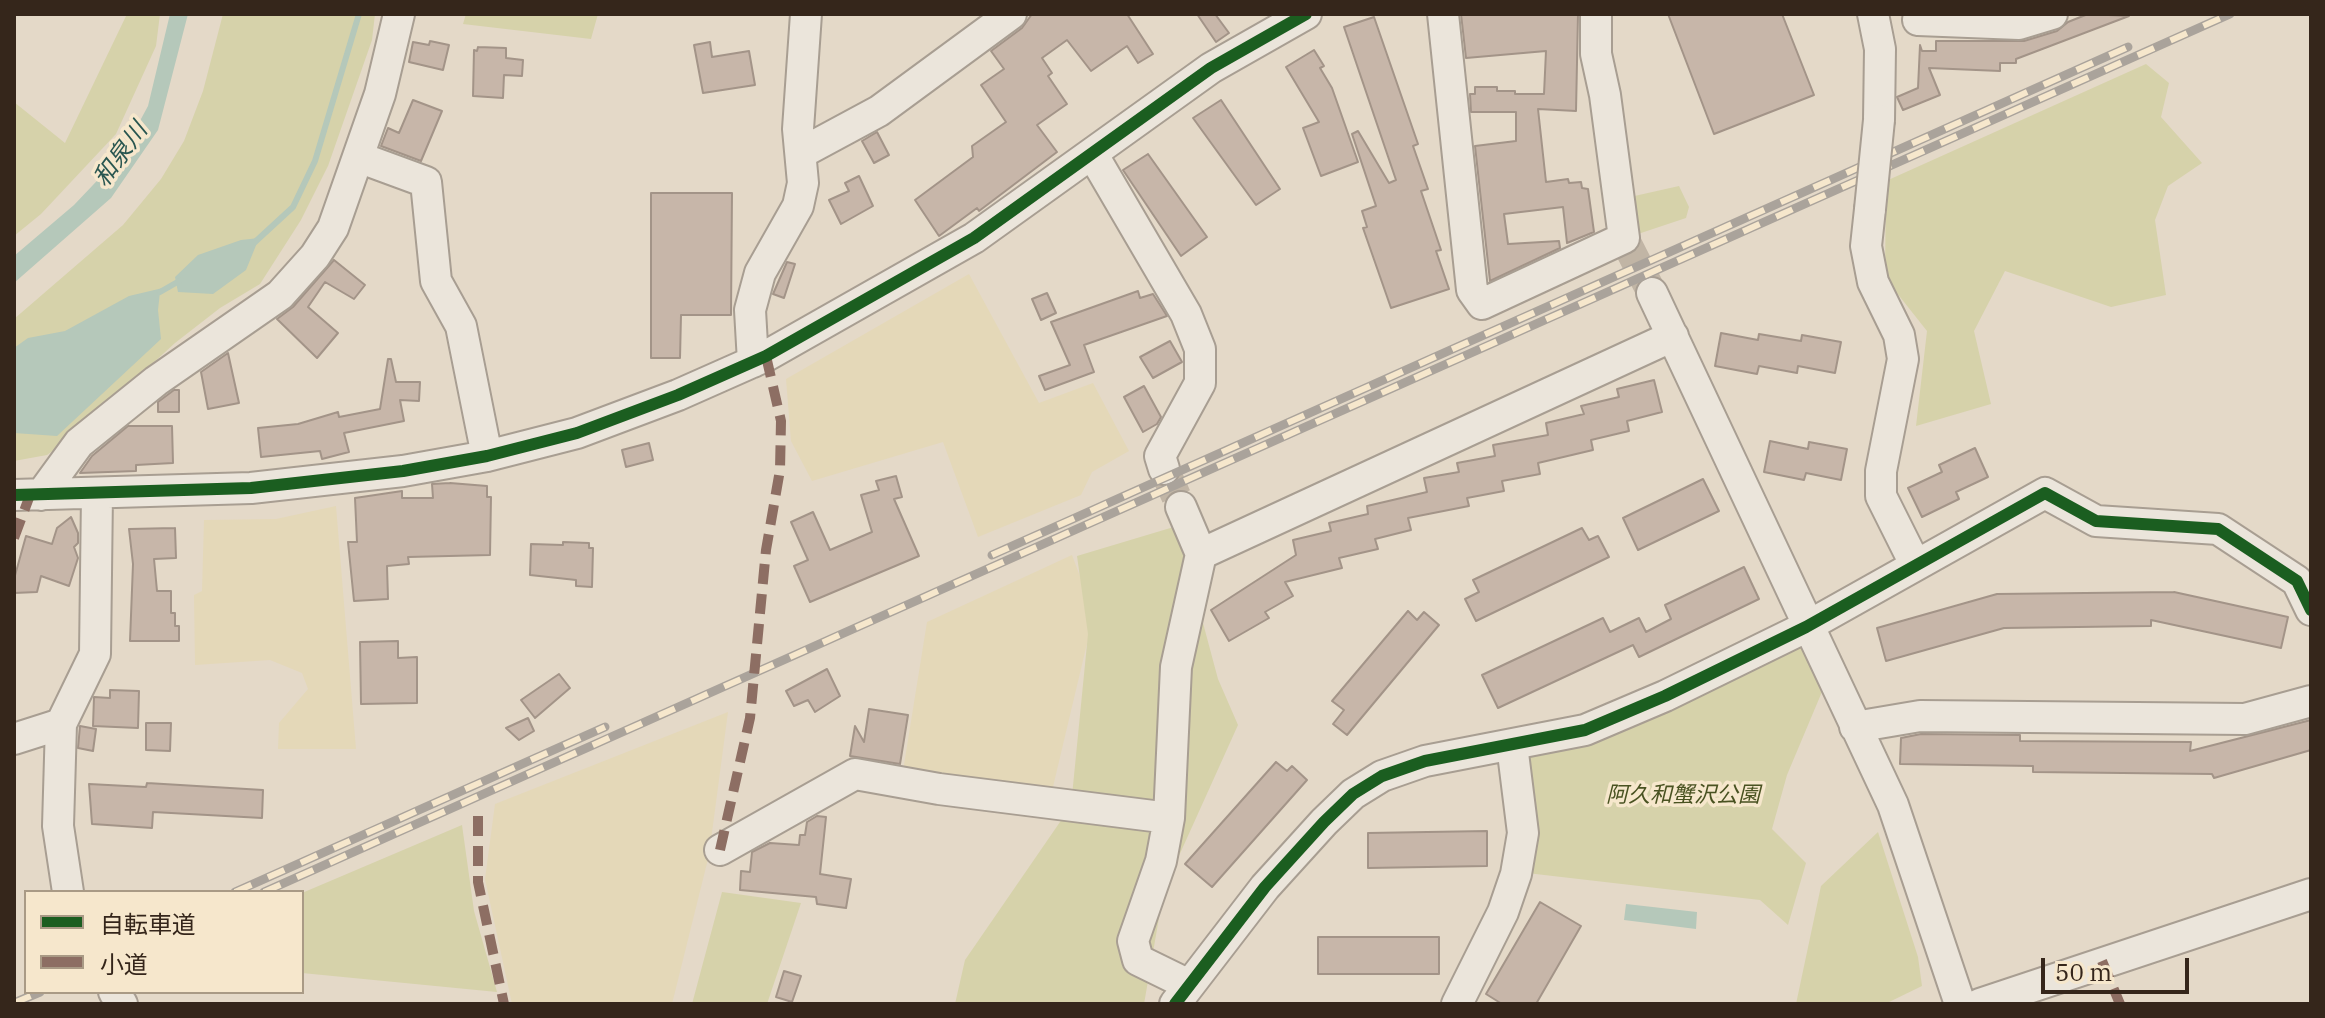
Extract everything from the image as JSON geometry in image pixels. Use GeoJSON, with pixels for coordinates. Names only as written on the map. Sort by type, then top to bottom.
{"type":"FeatureCollection","features":[{"type":"Feature","properties":{"kind":"street"},"geometry":{"type":"LineString","coordinates":[[27,495],[79,443],[156,381],[280,295],[315,256],[333,228],[358,157],[384,81],[399,14]]}},
{"type":"Feature","properties":{"kind":"street"},"geometry":{"type":"LineString","coordinates":[[753,362],[750,310],[760,273],[798,206],[803,183],[798,129],[806,14]]}},
{"type":"Feature","properties":{"kind":"street"},"geometry":{"type":"LineString","coordinates":[[801,153],[879,111],[1011,14]]}},
{"type":"Feature","properties":{"kind":"street"},"geometry":{"type":"LineString","coordinates":[[1443,14],[1472,290],[1482,304],[1624,238],[1605,95],[1596,54],[1596,14]]}},
{"type":"Feature","properties":{"kind":"street"},"geometry":{"type":"LineString","coordinates":[[1873,14],[1880,49],[1879,120],[1866,246],[1873,282],[1899,335],[1903,359],[1881,471],[1881,496],[1915,564]]}},
{"type":"Feature","properties":{"kind":"street"},"geometry":{"type":"LineString","coordinates":[[1919,14],[1918,20],[2019,24],[2046,15]]}},
{"type":"Feature","properties":{"kind":"street"},"geometry":{"type":"LineString","coordinates":[[27,495],[251,488],[403,471],[487,456],[577,433],[678,395],[753,362],[974,238],[1211,68],[1288,19]]}},
{"type":"Feature","properties":{"kind":"street"},"geometry":{"type":"LineString","coordinates":[[1093,155],[1186,314],[1200,349],[1200,383],[1160,456],[1164,469]]}},
{"type":"Feature","properties":{"kind":"street"},"geometry":{"type":"LineString","coordinates":[[358,157],[426,182],[436,281],[461,326],[487,456]]}},
{"type":"Feature","properties":{"kind":"street"},"geometry":{"type":"LineString","coordinates":[[1652,293],[1806,627],[1893,805],[1960,1004]]}},
{"type":"Feature","properties":{"kind":"street"},"geometry":{"type":"LineString","coordinates":[[1201,554],[1673,336]]}},
{"type":"Feature","properties":{"kind":"street"},"geometry":{"type":"LineString","coordinates":[[1181,507],[1201,554],[1176,667],[1169,818],[1161,861],[1133,941],[1138,960],[1181,994],[1265,887],[1353,794],[1382,776],[1425,761],[1585,730],[1665,696],[1806,627],[2045,493],[2096,521],[2218,529],[2297,581],[2311,610]]}},
{"type":"Feature","properties":{"kind":"street"},"geometry":{"type":"LineString","coordinates":[[68,890],[58,826],[62,792],[61,724],[95,654],[97,494]]}},
{"type":"Feature","properties":{"kind":"street"},"geometry":{"type":"LineString","coordinates":[[1855,727],[1920,716],[2245,719],[2311,701]]}},
{"type":"Feature","properties":{"kind":"street"},"geometry":{"type":"LineString","coordinates":[[14,739],[61,724]]}},
{"type":"Feature","properties":{"kind":"street"},"geometry":{"type":"LineString","coordinates":[[1457,1004],[1503,912],[1516,874],[1523,833],[1512,745]]}},
{"type":"Feature","properties":{"kind":"street"},"geometry":{"type":"LineString","coordinates":[[720,850],[855,774],[939,789],[1169,818]]}},
{"type":"Feature","properties":{"kind":"street"},"geometry":{"type":"LineString","coordinates":[[1980,1004],[2311,894]]}},
{"type":"Feature","properties":{"kind":"shaded area"},"geometry":{"type":"Polygon","coordinates":[[[969,274],[1039,403],[1093,383],[1129,451],[1092,472],[1081,495],[978,537],[943,442],[812,481],[791,441],[786,379],[969,274]]]}},
{"type":"Feature","properties":{"kind":"shaded area"},"geometry":{"type":"Polygon","coordinates":[[[336,506],[356,749],[278,749],[279,723],[308,689],[302,673],[270,660],[195,665],[194,595],[202,591],[204,520],[276,519],[336,506]]]}},
{"type":"Feature","properties":{"kind":"shaded area"},"geometry":{"type":"Polygon","coordinates":[[[1072,555],[1094,614],[1052,791],[903,771],[927,622],[1072,555]]]}},
{"type":"Feature","properties":{"kind":"shaded area"},"geometry":{"type":"Polygon","coordinates":[[[728,712],[709,855],[672,1004],[512,1004],[485,879],[495,804],[728,712]]]}},
{"type":"Feature","properties":{"kind":"green space"},"geometry":{"type":"Polygon","coordinates":[[[127,14],[160,14],[156,46],[116,134],[41,214],[14,236],[14,102],[65,143],[127,14]]]}},
{"type":"Feature","properties":{"kind":"green space"},"geometry":{"type":"Polygon","coordinates":[[[223,14],[375,14],[372,40],[328,166],[301,220],[260,284],[220,308],[175,343],[71,438],[47,455],[14,461],[14,319],[123,225],[161,179],[184,141],[203,91],[223,14]]]}},
{"type":"Feature","properties":{"kind":"green space"},"geometry":{"type":"Polygon","coordinates":[[[466,14],[598,14],[591,39],[463,24],[466,14]]]}},
{"type":"Feature","properties":{"kind":"green space"},"geometry":{"type":"Polygon","coordinates":[[[2146,64],[2169,83],[2161,117],[2202,163],[2168,186],[2155,220],[2166,295],[2111,307],[2005,271],[1974,331],[1991,404],[1916,426],[1927,331],[1885,278],[1886,181],[2146,64]]]}},
{"type":"Feature","properties":{"kind":"green space"},"geometry":{"type":"Polygon","coordinates":[[[1679,186],[1689,207],[1686,218],[1638,234],[1630,197],[1679,186]]]}},
{"type":"Feature","properties":{"kind":"green space"},"geometry":{"type":"Polygon","coordinates":[[[1177,526],[1218,679],[1238,725],[1164,889],[1144,1004],[955,1004],[965,960],[1071,806],[1088,634],[1077,556],[1177,526]]]}},
{"type":"Feature","properties":{"kind":"green space","name":"阿久和蟹沢公園"},"geometry":{"type":"Polygon","coordinates":[[[1800,643],[1824,687],[1787,775],[1772,829],[1806,863],[1788,925],[1760,900],[1527,873],[1519,750],[1800,643]]]}},
{"type":"Feature","properties":{"kind":"green space"},"geometry":{"type":"Polygon","coordinates":[[[462,825],[474,911],[497,992],[304,973],[304,892],[462,825]]]}},
{"type":"Feature","properties":{"kind":"green space"},"geometry":{"type":"Polygon","coordinates":[[[1878,832],[1918,957],[1922,986],[1885,1004],[1796,1004],[1821,886],[1878,832]]]}},
{"type":"Feature","properties":{"kind":"green space"},"geometry":{"type":"Polygon","coordinates":[[[722,892],[801,903],[767,1004],[692,1004],[722,892]]]}},
{"type":"Feature","properties":{"kind":"water","name":"和泉川"},"geometry":{"type":"Polygon","coordinates":[[[170,14],[188,14],[158,130],[111,198],[14,283],[14,256],[74,205],[111,166],[135,130],[148,106],[170,14]]]}},
{"type":"Feature","properties":{"kind":"water"},"geometry":{"type":"Polygon","coordinates":[[[259,238],[246,270],[213,294],[178,292],[175,277],[198,255],[241,240],[259,238]]]}},
{"type":"Feature","properties":{"kind":"water"},"geometry":{"type":"Polygon","coordinates":[[[167,287],[160,292],[161,339],[57,436],[14,433],[14,348],[28,338],[65,331],[129,296],[167,287]]]}},
{"type":"Feature","properties":{"kind":"water"},"geometry":{"type":"Polygon","coordinates":[[[1626,904],[1697,912],[1696,929],[1624,920],[1626,904]]]}},
{"type":"Feature","properties":{"kind":"building"},"geometry":{"type":"Polygon","coordinates":[[[1032,14],[1127,14],[1153,54],[1138,63],[1127,46],[1091,71],[1067,40],[1042,58],[1052,73],[1048,76],[1067,104],[1037,125],[1057,152],[979,211],[977,208],[939,236],[915,200],[973,157],[972,146],[1006,122],[981,85],[1004,69],[991,51],[1022,28],[1032,14]]]}},
{"type":"Feature","properties":{"kind":"building"},"geometry":{"type":"Polygon","coordinates":[[[1197,14],[1215,14],[1229,33],[1216,42],[1197,14]]]}},
{"type":"Feature","properties":{"kind":"building"},"geometry":{"type":"Polygon","coordinates":[[[1461,14],[1578,14],[1576,111],[1538,109],[1546,182],[1568,179],[1569,183],[1581,182],[1582,188],[1588,189],[1594,232],[1567,243],[1563,207],[1504,214],[1508,244],[1559,241],[1560,248],[1490,281],[1475,146],[1516,141],[1516,112],[1471,112],[1470,94],[1475,94],[1475,87],[1497,87],[1497,91],[1515,91],[1515,94],[1544,94],[1546,51],[1466,58],[1461,14]]]}},
{"type":"Feature","properties":{"kind":"building"},"geometry":{"type":"Polygon","coordinates":[[[1668,14],[1782,14],[1814,95],[1714,134],[1668,14]]]}},
{"type":"Feature","properties":{"kind":"building"},"geometry":{"type":"Polygon","coordinates":[[[2088,14],[2129,16],[2016,59],[2016,63],[2000,63],[2000,71],[1929,68],[1940,95],[1903,110],[1897,97],[1918,88],[1920,45],[1922,51],[1936,51],[1936,41],[2024,41],[2057,31],[2068,22],[2088,14]]]}},
{"type":"Feature","properties":{"kind":"building"},"geometry":{"type":"Polygon","coordinates":[[[1374,17],[1418,144],[1413,146],[1428,189],[1421,191],[1441,250],[1436,251],[1449,289],[1391,308],[1363,228],[1367,227],[1362,211],[1376,206],[1352,134],[1358,131],[1389,183],[1396,180],[1344,27],[1374,17]]]}},
{"type":"Feature","properties":{"kind":"building"},"geometry":{"type":"Polygon","coordinates":[[[430,41],[449,45],[443,70],[409,62],[413,42],[429,45],[430,41]]]}},
{"type":"Feature","properties":{"kind":"building"},"geometry":{"type":"Polygon","coordinates":[[[710,42],[712,57],[749,51],[755,85],[703,93],[694,45],[710,42]]]}},
{"type":"Feature","properties":{"kind":"building"},"geometry":{"type":"Polygon","coordinates":[[[478,47],[506,48],[506,58],[523,60],[522,76],[504,75],[503,98],[473,96],[474,50],[477,51],[478,47]]]}},
{"type":"Feature","properties":{"kind":"building"},"geometry":{"type":"Polygon","coordinates":[[[1314,50],[1324,66],[1320,68],[1332,88],[1358,162],[1321,176],[1303,128],[1319,122],[1286,67],[1314,50]]]}},
{"type":"Feature","properties":{"kind":"building"},"geometry":{"type":"Polygon","coordinates":[[[413,100],[442,111],[421,161],[381,146],[388,128],[399,133],[413,100]]]}},
{"type":"Feature","properties":{"kind":"building"},"geometry":{"type":"Polygon","coordinates":[[[1221,100],[1280,189],[1256,205],[1193,118],[1221,100]]]}},
{"type":"Feature","properties":{"kind":"building"},"geometry":{"type":"Polygon","coordinates":[[[877,132],[889,155],[874,163],[862,141],[877,132]]]}},
{"type":"Feature","properties":{"kind":"building"},"geometry":{"type":"Polygon","coordinates":[[[1148,154],[1207,237],[1181,256],[1123,170],[1148,154]]]}},
{"type":"Feature","properties":{"kind":"building"},"geometry":{"type":"Polygon","coordinates":[[[859,176],[873,206],[841,224],[829,200],[849,191],[845,183],[859,176]]]}},
{"type":"Feature","properties":{"kind":"building"},"geometry":{"type":"Polygon","coordinates":[[[651,193],[732,193],[731,315],[681,315],[680,358],[651,358],[651,193]]]}},
{"type":"Feature","properties":{"kind":"building"},"geometry":{"type":"Polygon","coordinates":[[[334,260],[365,285],[354,299],[325,282],[308,307],[338,333],[317,358],[277,319],[293,307],[334,260]]]}},
{"type":"Feature","properties":{"kind":"building"},"geometry":{"type":"Polygon","coordinates":[[[787,262],[795,264],[784,298],[773,294],[787,262]]]}},
{"type":"Feature","properties":{"kind":"building"},"geometry":{"type":"Polygon","coordinates":[[[1138,291],[1140,298],[1153,294],[1167,316],[1084,345],[1094,372],[1045,390],[1039,376],[1070,365],[1051,322],[1138,291]]]}},
{"type":"Feature","properties":{"kind":"building"},"geometry":{"type":"Polygon","coordinates":[[[1047,293],[1056,313],[1041,320],[1032,299],[1047,293]]]}},
{"type":"Feature","properties":{"kind":"building"},"geometry":{"type":"Polygon","coordinates":[[[1721,333],[1758,340],[1759,334],[1801,341],[1802,335],[1841,342],[1835,373],[1798,366],[1797,373],[1759,366],[1757,374],[1715,366],[1721,333]]]}},
{"type":"Feature","properties":{"kind":"building"},"geometry":{"type":"Polygon","coordinates":[[[1170,341],[1182,362],[1153,378],[1140,357],[1170,341]]]}},
{"type":"Feature","properties":{"kind":"building"},"geometry":{"type":"Polygon","coordinates":[[[228,353],[239,403],[208,409],[201,372],[228,353]]]}},
{"type":"Feature","properties":{"kind":"building"},"geometry":{"type":"Polygon","coordinates":[[[388,359],[391,359],[396,382],[420,382],[419,401],[400,400],[404,421],[344,433],[349,452],[322,459],[320,451],[261,457],[258,428],[298,424],[338,412],[339,417],[380,409],[388,359]]]}},
{"type":"Feature","properties":{"kind":"building"},"geometry":{"type":"Polygon","coordinates":[[[1654,380],[1662,412],[1627,421],[1629,431],[1591,440],[1593,450],[1538,463],[1540,474],[1502,481],[1504,491],[1467,498],[1469,506],[1408,518],[1411,530],[1375,539],[1378,549],[1339,558],[1342,568],[1285,582],[1293,596],[1265,612],[1269,618],[1229,641],[1211,610],[1296,555],[1293,540],[1331,531],[1329,523],[1368,514],[1367,506],[1427,492],[1424,478],[1459,472],[1457,463],[1495,456],[1493,445],[1548,435],[1546,423],[1584,414],[1581,406],[1619,397],[1617,389],[1654,380]]]}},
{"type":"Feature","properties":{"kind":"building"},"geometry":{"type":"Polygon","coordinates":[[[1144,386],[1161,417],[1157,424],[1143,432],[1124,397],[1144,386]]]}},
{"type":"Feature","properties":{"kind":"building"},"geometry":{"type":"Polygon","coordinates":[[[174,390],[179,390],[179,412],[158,412],[158,402],[174,390]]]}},
{"type":"Feature","properties":{"kind":"building"},"geometry":{"type":"Polygon","coordinates":[[[128,426],[172,426],[173,463],[136,465],[136,471],[80,473],[92,456],[128,426]]]}},
{"type":"Feature","properties":{"kind":"building"},"geometry":{"type":"Polygon","coordinates":[[[1770,441],[1808,449],[1809,442],[1847,449],[1841,480],[1806,473],[1804,480],[1764,472],[1770,441]]]}},
{"type":"Feature","properties":{"kind":"building"},"geometry":{"type":"Polygon","coordinates":[[[649,443],[653,460],[626,467],[622,450],[649,443]]]}},
{"type":"Feature","properties":{"kind":"building"},"geometry":{"type":"Polygon","coordinates":[[[1975,448],[1988,477],[1956,492],[1959,499],[1922,517],[1908,488],[1942,472],[1939,465],[1975,448]]]}},
{"type":"Feature","properties":{"kind":"building"},"geometry":{"type":"Polygon","coordinates":[[[896,476],[902,497],[894,499],[919,556],[810,602],[794,566],[808,560],[791,522],[813,512],[830,550],[872,532],[861,495],[879,490],[876,481],[896,476]]]}},
{"type":"Feature","properties":{"kind":"building"},"geometry":{"type":"Polygon","coordinates":[[[1703,479],[1719,511],[1638,550],[1623,518],[1703,479]]]}},
{"type":"Feature","properties":{"kind":"building"},"geometry":{"type":"Polygon","coordinates":[[[432,484],[487,486],[487,497],[491,497],[490,555],[408,557],[409,564],[387,566],[388,599],[354,601],[348,542],[357,542],[355,498],[402,491],[402,498],[433,498],[432,484]]]}},
{"type":"Feature","properties":{"kind":"building"},"geometry":{"type":"Polygon","coordinates":[[[71,517],[78,533],[78,543],[74,547],[78,558],[69,586],[41,576],[37,592],[14,593],[14,579],[26,536],[52,544],[57,528],[71,517]]]}},
{"type":"Feature","properties":{"kind":"building"},"geometry":{"type":"Polygon","coordinates":[[[175,528],[176,558],[154,559],[157,591],[171,591],[171,613],[175,613],[175,626],[179,626],[179,641],[130,641],[133,564],[129,529],[175,528]]]}},
{"type":"Feature","properties":{"kind":"building"},"geometry":{"type":"Polygon","coordinates":[[[1582,528],[1589,540],[1598,536],[1609,557],[1476,621],[1465,599],[1479,592],[1473,580],[1582,528]]]}},
{"type":"Feature","properties":{"kind":"building"},"geometry":{"type":"Polygon","coordinates":[[[563,542],[589,543],[589,548],[593,548],[592,587],[576,586],[576,580],[530,575],[531,544],[563,545],[563,542]]]}},
{"type":"Feature","properties":{"kind":"building"},"geometry":{"type":"Polygon","coordinates":[[[1744,567],[1759,599],[1639,657],[1633,645],[1498,708],[1482,675],[1603,618],[1610,632],[1639,618],[1646,632],[1671,619],[1665,605],[1744,567]]]}},
{"type":"Feature","properties":{"kind":"building"},"geometry":{"type":"Polygon","coordinates":[[[2174,592],[2288,617],[2281,648],[2151,620],[2151,626],[2004,628],[1886,661],[1877,628],[1997,594],[2174,592]]]}},
{"type":"Feature","properties":{"kind":"building"},"geometry":{"type":"Polygon","coordinates":[[[1408,611],[1417,620],[1424,612],[1439,625],[1347,735],[1333,724],[1344,710],[1332,701],[1408,611]]]}},
{"type":"Feature","properties":{"kind":"building"},"geometry":{"type":"Polygon","coordinates":[[[398,641],[398,658],[417,657],[417,703],[361,704],[360,642],[398,641]]]}},
{"type":"Feature","properties":{"kind":"building"},"geometry":{"type":"Polygon","coordinates":[[[827,669],[840,696],[815,712],[808,700],[794,706],[786,691],[827,669]]]}},
{"type":"Feature","properties":{"kind":"building"},"geometry":{"type":"Polygon","coordinates":[[[559,674],[570,688],[535,718],[521,700],[559,674]]]}},
{"type":"Feature","properties":{"kind":"building"},"geometry":{"type":"Polygon","coordinates":[[[110,690],[139,691],[138,728],[93,726],[94,697],[110,698],[110,690]]]}},
{"type":"Feature","properties":{"kind":"building"},"geometry":{"type":"Polygon","coordinates":[[[869,709],[908,715],[900,764],[850,756],[855,726],[864,742],[869,709]]]}},
{"type":"Feature","properties":{"kind":"building"},"geometry":{"type":"Polygon","coordinates":[[[528,718],[534,731],[519,740],[506,728],[528,718]]]}},
{"type":"Feature","properties":{"kind":"building"},"geometry":{"type":"Polygon","coordinates":[[[2311,720],[2311,750],[2214,778],[2212,774],[2033,772],[2033,766],[1900,764],[1901,738],[1921,734],[2020,735],[2020,741],[2191,742],[2190,751],[2311,720]]]}},
{"type":"Feature","properties":{"kind":"building"},"geometry":{"type":"Polygon","coordinates":[[[146,723],[171,723],[170,751],[146,750],[146,723]]]}},
{"type":"Feature","properties":{"kind":"building"},"geometry":{"type":"Polygon","coordinates":[[[80,726],[96,729],[93,751],[78,748],[80,726]]]}},
{"type":"Feature","properties":{"kind":"building"},"geometry":{"type":"Polygon","coordinates":[[[1276,762],[1287,771],[1292,766],[1307,780],[1212,887],[1185,864],[1276,762]]]}},
{"type":"Feature","properties":{"kind":"building"},"geometry":{"type":"Polygon","coordinates":[[[147,783],[263,790],[262,818],[153,812],[152,828],[92,824],[89,784],[146,787],[147,783]]]}},
{"type":"Feature","properties":{"kind":"building"},"geometry":{"type":"Polygon","coordinates":[[[817,816],[826,817],[820,874],[851,879],[846,908],[817,904],[816,897],[740,890],[741,871],[750,872],[752,852],[770,843],[799,845],[807,822],[817,816]]]}},
{"type":"Feature","properties":{"kind":"building"},"geometry":{"type":"Polygon","coordinates":[[[1487,831],[1487,866],[1368,868],[1368,833],[1487,831]]]}},
{"type":"Feature","properties":{"kind":"building"},"geometry":{"type":"Polygon","coordinates":[[[1540,902],[1581,926],[1536,1004],[1502,1004],[1486,994],[1540,902]]]}},
{"type":"Feature","properties":{"kind":"building"},"geometry":{"type":"Polygon","coordinates":[[[1318,937],[1439,937],[1439,974],[1318,974],[1318,937]]]}},
{"type":"Feature","properties":{"kind":"building"},"geometry":{"type":"Polygon","coordinates":[[[784,971],[801,976],[792,1002],[776,997],[784,971]]]}},
{"type":"Feature","properties":{"kind":"waterway"},"geometry":{"type":"LineString","coordinates":[[255,242],[293,207],[315,161],[359,14]]}},
{"type":"Feature","properties":{"kind":"waterway"},"geometry":{"type":"LineString","coordinates":[[160,292],[181,280]]}},
{"type":"Feature","properties":{"kind":"tunnel"},"geometry":{"type":"LineString","coordinates":[[1624,238],[1652,293]]}},
{"type":"Feature","properties":{"kind":"tunnel"},"geometry":{"type":"LineString","coordinates":[[1164,469],[1181,507]]}},
{"type":"Feature","properties":{"kind":"railway"},"geometry":{"type":"LineString","coordinates":[[268,890],[2230,14]]}},
{"type":"Feature","properties":{"kind":"railway"},"geometry":{"type":"LineString","coordinates":[[992,555],[2128,47]]}},
{"type":"Feature","properties":{"kind":"railway"},"geometry":{"type":"LineString","coordinates":[[239,890],[605,727]]}},
{"type":"Feature","properties":{"kind":"railway"},"geometry":{"type":"LineString","coordinates":[[14,1003],[35,994]]}},
{"type":"Feature","properties":{"kind":"marked path"},"geometry":{"type":"LineString","coordinates":[[720,850],[750,718],[766,550],[780,470],[781,421],[766,356]]}},
{"type":"Feature","properties":{"kind":"marked path"},"geometry":{"type":"LineString","coordinates":[[14,538],[30,495]]}},
{"type":"Feature","properties":{"kind":"marked path"},"geometry":{"type":"LineString","coordinates":[[478,816],[478,882],[504,1004]]}},
{"type":"Feature","properties":{"kind":"marked path"},"geometry":{"type":"LineString","coordinates":[[2102,961],[2120,1004]]}},
{"type":"Feature","properties":{"kind":"cycle path"},"geometry":{"type":"LineString","coordinates":[[14,495],[251,488],[403,471],[487,456],[577,433],[678,395],[766,356],[974,238],[1211,68],[1306,14]]}},
{"type":"Feature","properties":{"kind":"cycle path"},"geometry":{"type":"LineString","coordinates":[[1175,1004],[1265,887],[1324,822],[1353,794],[1382,776],[1425,761],[1585,730],[1665,696],[1806,627],[2045,493],[2096,521],[2218,529],[2297,581],[2311,610]]}}]}
